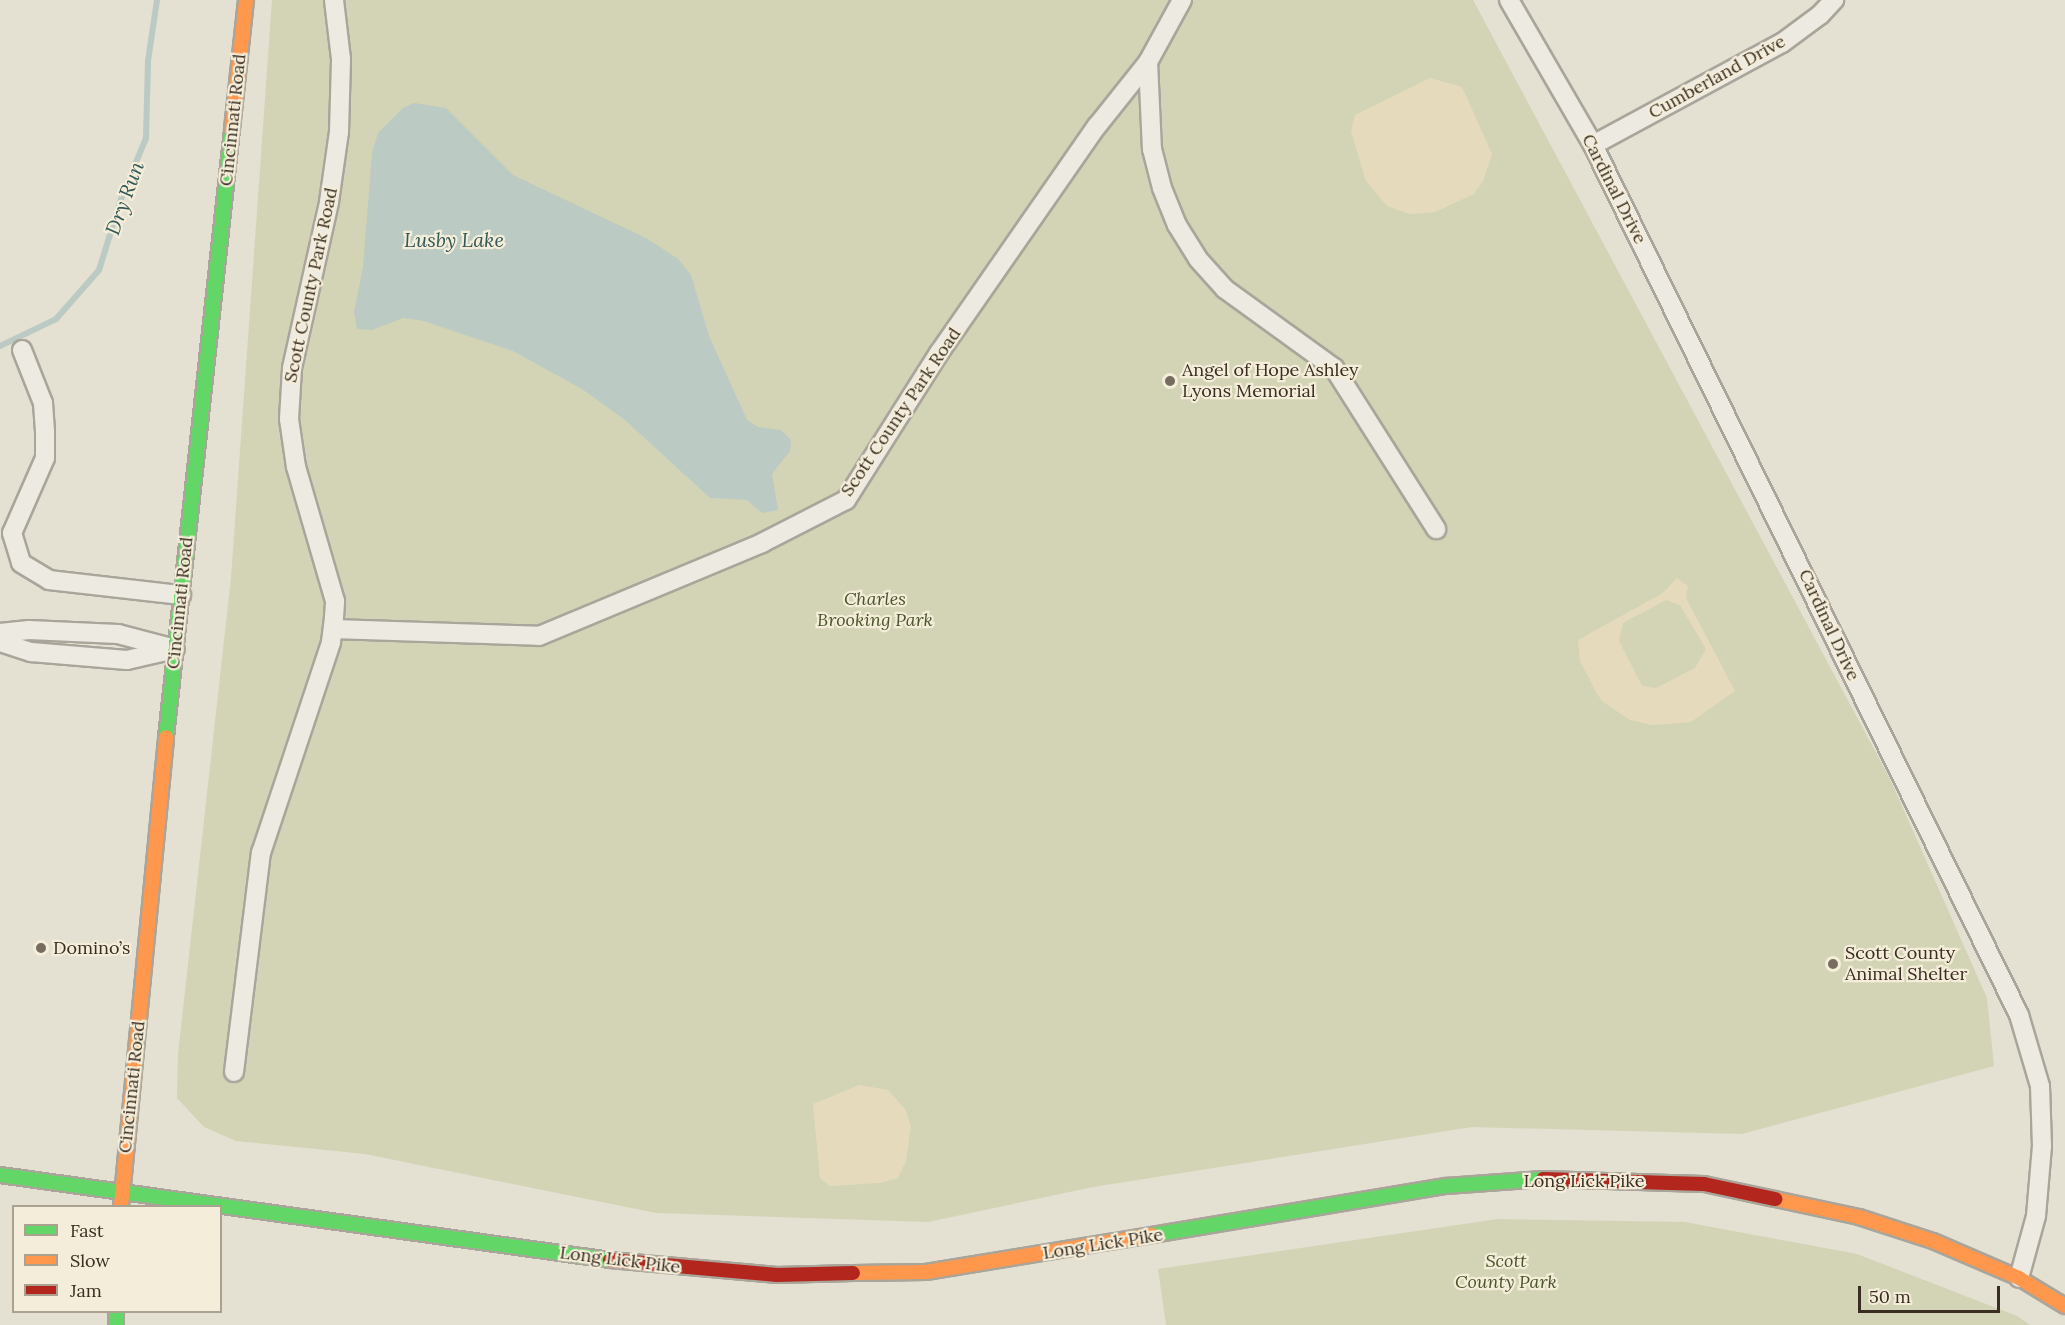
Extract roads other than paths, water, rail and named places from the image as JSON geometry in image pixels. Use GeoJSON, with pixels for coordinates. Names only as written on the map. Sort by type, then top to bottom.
{"type":"FeatureCollection","features":[{"type":"Feature","properties":{"kind":"main road","name":"Cincinnati Road"},"geometry":{"type":"LineString","coordinates":[[121,1205],[181,595],[246,0]]}},
{"type":"Feature","properties":{"kind":"main road","name":"Long Lick Pike"},"geometry":{"type":"LineString","coordinates":[[0,1175],[122,1189],[631,1263],[777,1275],[926,1272],[1446,1186],[1544,1179],[1704,1184],[1859,1217],[1933,1241],[2019,1278],[2065,1306]]}},
{"type":"Feature","properties":{"kind":"street","name":"Scott County Park Road"},"geometry":{"type":"LineString","coordinates":[[334,0],[341,67],[338,144],[292,368],[289,419],[296,467],[335,601],[333,629],[539,636],[762,543],[846,500],[951,337],[1097,126],[1148,62],[1182,0]]}},
{"type":"Feature","properties":{"kind":"street","name":"Cardinal Drive"},"geometry":{"type":"LineString","coordinates":[[1509,0],[1593,145],[2019,1014],[2040,1086],[2042,1146],[2036,1216],[2019,1278]]}},
{"type":"Feature","properties":{"kind":"street","name":"Cumberland Drive"},"geometry":{"type":"LineString","coordinates":[[1593,145],[1782,43],[1820,15],[1834,0]]}},
{"type":"Feature","properties":{"kind":"street"},"geometry":{"type":"LineString","coordinates":[[1148,62],[1156,169],[1169,207],[1187,242],[1225,289],[1334,368],[1436,529]]}},
{"type":"Feature","properties":{"kind":"street"},"geometry":{"type":"LineString","coordinates":[[22,350],[43,403],[45,458],[12,533],[21,564],[49,580],[181,595]]}},
{"type":"Feature","properties":{"kind":"street"},"geometry":{"type":"LineString","coordinates":[[234,1072],[261,853],[333,629]]}},
{"type":"Feature","properties":{"kind":"street"},"geometry":{"type":"LineString","coordinates":[[0,633],[29,630],[118,634],[176,649]]}},
{"type":"Feature","properties":{"kind":"street"},"geometry":{"type":"LineString","coordinates":[[0,642],[31,652],[127,660],[176,649]]}},
{"type":"Feature","properties":{"kind":"water","name":"Lusby Lake"},"geometry":{"type":"Polygon","coordinates":[[[414,103],[446,108],[513,175],[648,239],[678,259],[691,275],[709,336],[747,420],[758,427],[781,430],[791,440],[790,451],[772,474],[778,510],[762,513],[747,500],[710,498],[625,420],[582,389],[513,351],[424,321],[403,318],[372,330],[357,329],[354,312],[363,267],[372,153],[378,133],[403,108],[414,103]]]}},
{"type":"Feature","properties":{"kind":"waterway","name":"Dry Run"},"geometry":{"type":"LineString","coordinates":[[0,346],[56,319],[99,270],[122,196],[146,138],[148,61],[157,0]]}},
{"type":"Feature","properties":{"kind":"place","name":"Angel of Hope Ashley Lyons Memorial"},"geometry":{"type":"Point","coordinates":[1170,381]}},
{"type":"Feature","properties":{"kind":"place","name":"Domino’s"},"geometry":{"type":"Point","coordinates":[41,948]}},
{"type":"Feature","properties":{"kind":"place","name":"Scott County Animal Shelter"},"geometry":{"type":"Point","coordinates":[1833,964]}},
{"type":"Feature","properties":{"kind":"park label","name":"Charles Brooking Park"},"geometry":{"type":"Point","coordinates":[875,610]}},
{"type":"Feature","properties":{"kind":"park label","name":"Scott County Park"},"geometry":{"type":"Point","coordinates":[1506,1272]}}]}
